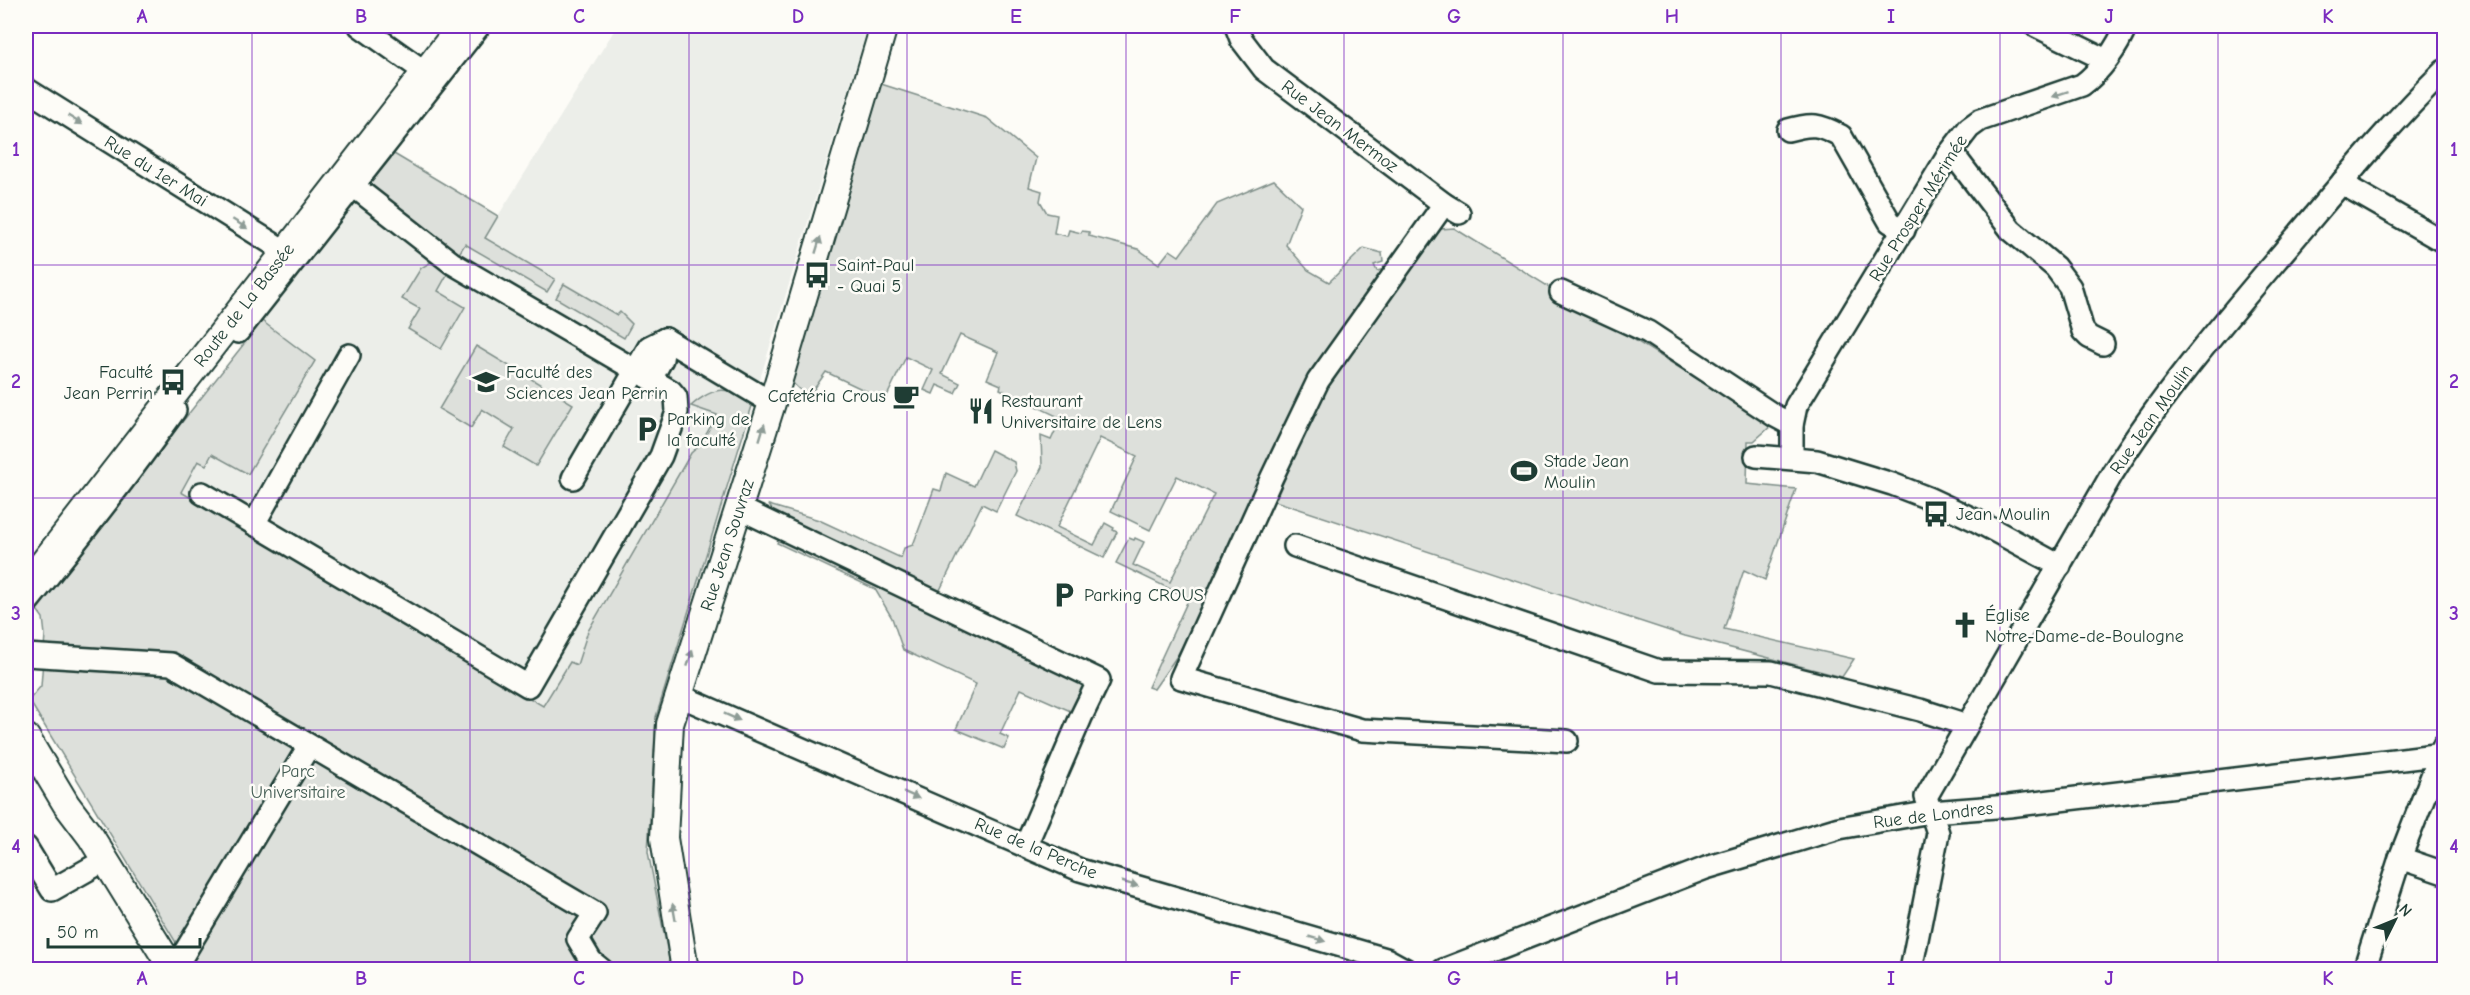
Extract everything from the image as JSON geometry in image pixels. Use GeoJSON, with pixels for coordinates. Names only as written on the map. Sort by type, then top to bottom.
{"type":"FeatureCollection","features":[{"type":"Feature","properties":{"kind":"main road","name":"Route de La Bassée"},"geometry":{"type":"LineString","coordinates":[[26,585],[286,252],[348,182],[425,72],[461,26]]}},
{"type":"Feature","properties":{"kind":"main road","name":"Rue Jean Souvraz"},"geometry":{"type":"LineString","coordinates":[[685,969],[664,838],[670,724],[772,403],[884,26]]}},
{"type":"Feature","properties":{"kind":"main road"},"geometry":{"type":"LineString","coordinates":[[26,737],[100,863],[158,969]]}},
{"type":"Feature","properties":{"kind":"main road"},"geometry":{"type":"LineString","coordinates":[[26,768],[47,804],[100,863],[173,969]]}},
{"type":"Feature","properties":{"kind":"street"},"geometry":{"type":"LineString","coordinates":[[360,26],[425,72]]}},
{"type":"Feature","properties":{"kind":"street"},"geometry":{"type":"LineString","coordinates":[[26,604],[158,438],[174,411],[348,182],[479,26]]}},
{"type":"Feature","properties":{"kind":"street","name":"Rue Jean Mermoz"},"geometry":{"type":"LineString","coordinates":[[1236,26],[1241,39],[1264,69],[1452,209],[1318,381],[1181,678],[1362,730],[1567,741]]}},
{"type":"Feature","properties":{"kind":"street"},"geometry":{"type":"LineString","coordinates":[[2036,26],[2106,60]]}},
{"type":"Feature","properties":{"kind":"street","name":"Rue Prosper Mérimée"},"geometry":{"type":"LineString","coordinates":[[1792,457],[1792,424],[1796,406],[1949,154],[1969,128],[1980,120],[2082,85],[2092,78],[2106,60],[2126,26]]}},
{"type":"Feature","properties":{"kind":"street","name":"Rue Jean Moulin"},"geometry":{"type":"LineString","coordinates":[[1911,969],[1938,833],[1926,797],[2122,458],[2171,387],[2343,181],[2418,96],[2445,71]]}},
{"type":"Feature","properties":{"kind":"street","name":"Rue du 1er Mai"},"geometry":{"type":"LineString","coordinates":[[26,89],[286,252]]}},
{"type":"Feature","properties":{"kind":"street"},"geometry":{"type":"LineString","coordinates":[[1788,130],[1811,124],[1827,128],[1841,136],[1890,222],[1904,230]]}},
{"type":"Feature","properties":{"kind":"street"},"geometry":{"type":"LineString","coordinates":[[1949,154],[1956,158],[2011,230],[2055,267],[2070,287],[2083,331],[2103,344]]}},
{"type":"Feature","properties":{"kind":"street"},"geometry":{"type":"LineString","coordinates":[[2343,181],[2353,190],[2445,242]]}},
{"type":"Feature","properties":{"kind":"street"},"geometry":{"type":"LineString","coordinates":[[202,493],[528,686],[661,456],[677,412],[676,397],[671,391],[452,263],[348,182]]}},
{"type":"Feature","properties":{"kind":"street"},"geometry":{"type":"LineString","coordinates":[[1561,292],[1648,332],[1775,416],[1792,424]]}},
{"type":"Feature","properties":{"kind":"street"},"geometry":{"type":"LineString","coordinates":[[573,477],[643,374],[649,347],[665,339],[772,403]]}},
{"type":"Feature","properties":{"kind":"street"},"geometry":{"type":"LineString","coordinates":[[254,524],[349,355]]}},
{"type":"Feature","properties":{"kind":"street"},"geometry":{"type":"LineString","coordinates":[[1756,456],[1792,457],[1840,467],[1928,498],[1975,520],[2060,566]]}},
{"type":"Feature","properties":{"kind":"street"},"geometry":{"type":"LineString","coordinates":[[739,508],[1099,680],[1026,845]]}},
{"type":"Feature","properties":{"kind":"street"},"geometry":{"type":"LineString","coordinates":[[1295,546],[1659,671],[1771,672],[1920,710],[1967,725]]}},
{"type":"Feature","properties":{"kind":"street"},"geometry":{"type":"LineString","coordinates":[[26,655],[171,664],[595,913],[578,939],[591,961],[602,969]]}},
{"type":"Feature","properties":{"kind":"street","name":"Rue de la Perche"},"geometry":{"type":"LineString","coordinates":[[678,695],[1080,870],[1386,959],[1406,969]]}},
{"type":"Feature","properties":{"kind":"street"},"geometry":{"type":"LineString","coordinates":[[173,969],[309,746]]}},
{"type":"Feature","properties":{"kind":"street"},"geometry":{"type":"LineString","coordinates":[[2364,969],[2400,858],[2443,751]]}},
{"type":"Feature","properties":{"kind":"street","name":"Rue de Londres"},"geometry":{"type":"LineString","coordinates":[[1443,969],[1706,868],[1839,828],[1931,812],[2009,807],[2443,751]]}},
{"type":"Feature","properties":{"kind":"street"},"geometry":{"type":"LineString","coordinates":[[26,847],[52,890],[100,863]]}},
{"type":"Feature","properties":{"kind":"street"},"geometry":{"type":"LineString","coordinates":[[2400,858],[2445,873]]}},
{"type":"Feature","properties":{"kind":"shaded area","name":"Faculté des Sciences Jean Perrin"},"geometry":{"type":"Polygon","coordinates":[[[617,26],[868,26],[658,712],[570,662],[543,706],[144,470],[394,154],[498,216],[617,26]]]}},
{"type":"Feature","properties":{"kind":"green space"},"geometry":{"type":"Polygon","coordinates":[[[878,83],[987,118],[1036,158],[1029,187],[1042,191],[1040,201],[1047,213],[1057,215],[1054,233],[1067,236],[1069,230],[1089,232],[1089,236],[1138,249],[1159,264],[1170,250],[1179,256],[1217,204],[1274,180],[1301,206],[1286,245],[1308,270],[1329,282],[1364,248],[1382,253],[1383,262],[1374,265],[1377,271],[1384,269],[1319,362],[1213,590],[1177,656],[1154,689],[1148,687],[1189,598],[1116,563],[1129,538],[1134,540],[1135,538],[1144,542],[1133,565],[1170,582],[1214,494],[1177,476],[1150,530],[1111,511],[1137,456],[1100,438],[1057,527],[1094,545],[1105,523],[1114,528],[1113,530],[1117,532],[1104,558],[1017,516],[1042,467],[1041,436],[1051,440],[1061,418],[1000,389],[1001,385],[987,379],[998,352],[960,335],[942,374],[960,383],[955,393],[937,385],[933,394],[924,390],[933,370],[906,357],[885,400],[826,372],[812,392],[801,390],[792,382],[878,83]]]}},
{"type":"Feature","properties":{"kind":"green space"},"geometry":{"type":"Polygon","coordinates":[[[394,154],[498,216],[485,238],[555,279],[547,292],[465,244],[457,257],[368,186],[394,154]]]}},
{"type":"Feature","properties":{"kind":"green space"},"geometry":{"type":"Polygon","coordinates":[[[1454,228],[1772,425],[1754,441],[1748,441],[1747,484],[1796,489],[1765,580],[1744,570],[1724,629],[1854,659],[1842,677],[1685,636],[1275,501],[1325,388],[1441,229],[1454,228]]]}},
{"type":"Feature","properties":{"kind":"green space"},"geometry":{"type":"Polygon","coordinates":[[[431,262],[449,271],[438,291],[465,307],[441,349],[408,329],[420,309],[402,299],[421,268],[431,262]]]}},
{"type":"Feature","properties":{"kind":"green space"},"geometry":{"type":"Polygon","coordinates":[[[564,284],[617,315],[620,312],[632,324],[624,338],[556,298],[564,284]]]}},
{"type":"Feature","properties":{"kind":"green space","name":"Parc Universitaire"},"geometry":{"type":"Polygon","coordinates":[[[262,321],[315,361],[248,474],[212,454],[206,465],[198,461],[181,492],[543,706],[570,662],[577,665],[588,631],[691,453],[700,445],[717,415],[691,406],[707,394],[722,390],[736,394],[752,406],[656,717],[648,852],[671,969],[192,969],[29,700],[41,686],[45,635],[43,618],[34,609],[262,321]]]}},
{"type":"Feature","properties":{"kind":"green space"},"geometry":{"type":"Polygon","coordinates":[[[476,346],[573,404],[536,466],[504,447],[514,429],[482,409],[471,428],[439,409],[476,346]]]}},
{"type":"Feature","properties":{"kind":"green space"},"geometry":{"type":"Polygon","coordinates":[[[991,450],[1014,462],[1016,471],[996,511],[982,504],[939,592],[782,518],[774,513],[769,505],[819,520],[901,558],[904,548],[913,545],[934,489],[941,491],[946,473],[974,486],[991,450]]]}},
{"type":"Feature","properties":{"kind":"green space"},"geometry":{"type":"Polygon","coordinates":[[[781,535],[1089,684],[1075,713],[1021,689],[1000,734],[1009,738],[1004,749],[956,729],[976,684],[903,650],[892,618],[875,589],[777,543],[781,535]]]}},
{"type":"Feature","properties":{"kind":"place","name":"Saint-Paul - Quai 5"},"geometry":{"type":"Point","coordinates":[817,275]}},
{"type":"Feature","properties":{"kind":"place","name":"Faculté Jean Perrin"},"geometry":{"type":"Point","coordinates":[173,382]}},
{"type":"Feature","properties":{"kind":"place","name":"Faculté des Sciences Jean Perrin"},"geometry":{"type":"Point","coordinates":[486,382]}},
{"type":"Feature","properties":{"kind":"place","name":"Cafetéria Crous"},"geometry":{"type":"Point","coordinates":[906,396]}},
{"type":"Feature","properties":{"kind":"place","name":"Restaurant Universitaire de Lens"},"geometry":{"type":"Point","coordinates":[981,411]}},
{"type":"Feature","properties":{"kind":"place","name":"Parking de la faculté"},"geometry":{"type":"Point","coordinates":[647,429]}},
{"type":"Feature","properties":{"kind":"place","name":"Stade Jean Moulin"},"geometry":{"type":"Point","coordinates":[1524,471]}},
{"type":"Feature","properties":{"kind":"place","name":"Jean Moulin"},"geometry":{"type":"Point","coordinates":[1936,514]}},
{"type":"Feature","properties":{"kind":"place","name":"Parking CROUS"},"geometry":{"type":"Point","coordinates":[1064,595]}},
{"type":"Feature","properties":{"kind":"place","name":"Église Notre-Dame-de-Boulogne"},"geometry":{"type":"Point","coordinates":[1965,625]}}]}
